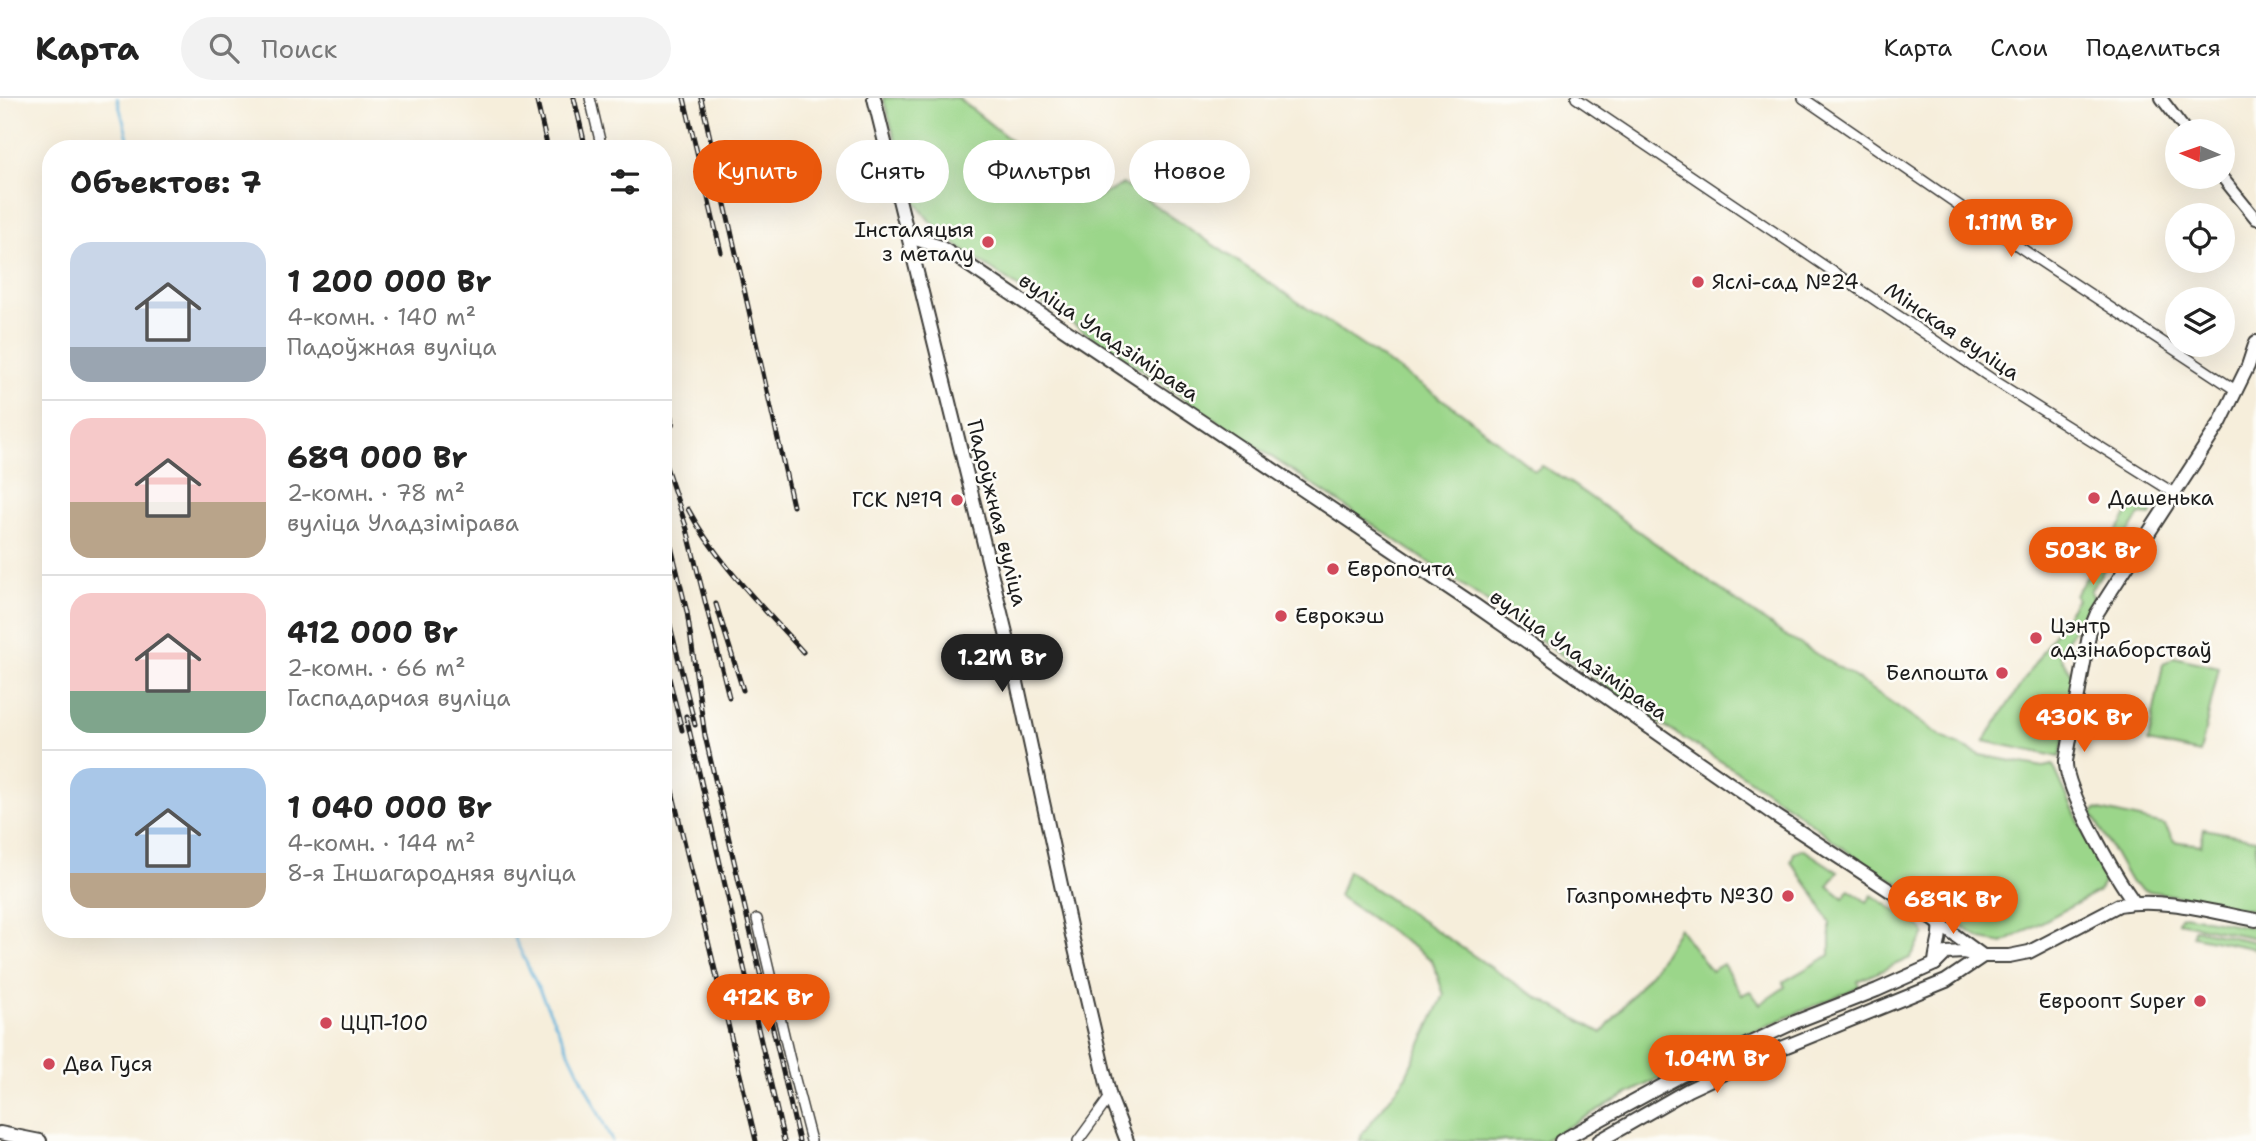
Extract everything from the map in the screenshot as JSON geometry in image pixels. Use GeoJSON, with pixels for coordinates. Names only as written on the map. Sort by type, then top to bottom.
{"type":"FeatureCollection","features":[{"type":"Feature","properties":{"kind":"main road","name":"Падоўжная вуліца"},"geometry":{"type":"LineString","coordinates":[[874,98],[1008,641],[1110,1097],[1126,1141]]}},
{"type":"Feature","properties":{"kind":"main road","name":"вуліца Уладзімірава"},"geometry":{"type":"LineString","coordinates":[[909,237],[938,246],[958,258],[1476,606],[1776,816],[1983,956]]}},
{"type":"Feature","properties":{"kind":"main road"},"geometry":{"type":"LineString","coordinates":[[2134,902],[2077,802],[2066,773],[2092,624],[2208,441],[2237,391],[2256,342]]}},
{"type":"Feature","properties":{"kind":"main road"},"geometry":{"type":"LineString","coordinates":[[1561,1141],[1682,1075],[1795,1022],[1935,964],[1946,953],[2009,956],[2029,952],[2119,905],[2134,902],[2163,904],[2256,920]]}},
{"type":"Feature","properties":{"kind":"main road"},"geometry":{"type":"LineString","coordinates":[[1935,964],[1935,953],[1941,936],[1940,925]]}},
{"type":"Feature","properties":{"kind":"main road"},"geometry":{"type":"LineString","coordinates":[[1599,1141],[1688,1090],[1750,1060],[1946,981],[1983,956]]}},
{"type":"Feature","properties":{"kind":"main road"},"geometry":{"type":"LineString","coordinates":[[0,1133],[40,1141]]}},
{"type":"Feature","properties":{"kind":"street"},"geometry":{"type":"LineString","coordinates":[[590,98],[600,140]]}},
{"type":"Feature","properties":{"kind":"street","name":"Мінская вуліца"},"geometry":{"type":"LineString","coordinates":[[1576,98],[1992,379],[2174,492]]}},
{"type":"Feature","properties":{"kind":"street"},"geometry":{"type":"LineString","coordinates":[[1803,98],[2037,259],[2237,391]]}},
{"type":"Feature","properties":{"kind":"street"},"geometry":{"type":"LineString","coordinates":[[2161,98],[2177,119]]}},
{"type":"Feature","properties":{"kind":"street"},"geometry":{"type":"LineString","coordinates":[[2232,189],[2256,219]]}},
{"type":"Feature","properties":{"kind":"street"},"geometry":{"type":"LineString","coordinates":[[757,919],[811,1141]]}},
{"type":"Feature","properties":{"kind":"street"},"geometry":{"type":"LineString","coordinates":[[1078,1141],[1110,1097]]}},
{"type":"Feature","properties":{"kind":"green space"},"geometry":{"type":"Polygon","coordinates":[[[883,98],[958,98],[1010,140],[963,140],[963,203],[1115,203],[1115,188],[1123,184],[1129,188],[1129,203],[1151,203],[1461,412],[1535,471],[1542,466],[1569,482],[1783,634],[1850,674],[1942,737],[1980,755],[2043,767],[2053,765],[2105,879],[2098,892],[2003,943],[1981,939],[1905,887],[1852,855],[1794,810],[1738,772],[1646,715],[1482,598],[961,249],[929,220],[916,203],[949,203],[949,140],[895,140],[883,98]]]}},
{"type":"Feature","properties":{"kind":"green space"},"geometry":{"type":"Polygon","coordinates":[[[2146,504],[2153,509],[2151,516],[2140,515],[2090,591],[2093,599],[2059,655],[2076,680],[2060,757],[1984,741],[2077,599],[2075,595],[2131,509],[2146,504]]]}},
{"type":"Feature","properties":{"kind":"green space"},"geometry":{"type":"Polygon","coordinates":[[[2174,657],[2219,667],[2200,753],[2148,742],[2163,664],[2174,657]]]}},
{"type":"Feature","properties":{"kind":"green space"},"geometry":{"type":"Polygon","coordinates":[[[2096,809],[2165,825],[2174,841],[2201,845],[2204,829],[2256,839],[2256,911],[2144,890],[2131,883],[2092,814],[2096,809]]]}},
{"type":"Feature","properties":{"kind":"green space"},"geometry":{"type":"Polygon","coordinates":[[[1803,849],[1838,872],[1828,886],[1843,898],[1849,890],[1867,902],[1872,895],[1921,928],[1925,934],[1910,958],[1858,981],[1859,987],[1736,1039],[1612,1102],[1543,1141],[1360,1141],[1362,1134],[1404,1080],[1444,995],[1432,960],[1339,896],[1348,871],[1526,991],[1602,1033],[1655,967],[1679,928],[1711,971],[1723,964],[1742,995],[1750,991],[1760,1004],[1785,987],[1783,982],[1830,955],[1830,923],[1814,894],[1791,862],[1794,853],[1803,849]]]}},
{"type":"Feature","properties":{"kind":"green space"},"geometry":{"type":"Polygon","coordinates":[[[2184,915],[2256,928],[2256,938],[2178,922],[2184,915]]]}},
{"type":"Feature","properties":{"kind":"green space"},"geometry":{"type":"Polygon","coordinates":[[[2194,929],[2256,942],[2256,949],[2193,936],[2194,929]]]}},
{"type":"Feature","properties":{"kind":"waterway"},"geometry":{"type":"LineString","coordinates":[[117,98],[129,140]]}},
{"type":"Feature","properties":{"kind":"waterway"},"geometry":{"type":"LineString","coordinates":[[514,938],[612,1141]]}},
{"type":"Feature","properties":{"kind":"railway"},"geometry":{"type":"LineString","coordinates":[[536,98],[546,140]]}},
{"type":"Feature","properties":{"kind":"railway"},"geometry":{"type":"LineString","coordinates":[[574,98],[584,140]]}},
{"type":"Feature","properties":{"kind":"railway"},"geometry":{"type":"LineString","coordinates":[[684,98],[721,252]]}},
{"type":"Feature","properties":{"kind":"railway"},"geometry":{"type":"LineString","coordinates":[[701,98],[793,506]]}},
{"type":"Feature","properties":{"kind":"railway"},"geometry":{"type":"LineString","coordinates":[[672,485],[687,529],[729,697]]}},
{"type":"Feature","properties":{"kind":"railway"},"geometry":{"type":"LineString","coordinates":[[688,509],[726,566],[803,652]]}},
{"type":"Feature","properties":{"kind":"railway"},"geometry":{"type":"LineString","coordinates":[[672,550],[687,612],[705,736],[799,1141]]}},
{"type":"Feature","properties":{"kind":"railway"},"geometry":{"type":"LineString","coordinates":[[716,604],[743,690]]}},
{"type":"Feature","properties":{"kind":"railway"},"geometry":{"type":"LineString","coordinates":[[672,633],[695,725]]}},
{"type":"Feature","properties":{"kind":"railway"},"geometry":{"type":"LineString","coordinates":[[672,690],[682,730]]}},
{"type":"Feature","properties":{"kind":"railway"},"geometry":{"type":"LineString","coordinates":[[686,716],[784,1141]]}},
{"type":"Feature","properties":{"kind":"railway"},"geometry":{"type":"LineString","coordinates":[[672,791],[756,1141]]}},
{"type":"Feature","properties":{"kind":"place","name":"Інсталяцыя з металу"},"geometry":{"type":"Point","coordinates":[988,242]}},
{"type":"Feature","properties":{"kind":"place","name":"Яслі-сад №24"},"geometry":{"type":"Point","coordinates":[1698,282]}},
{"type":"Feature","properties":{"kind":"place","name":"Дашенька"},"geometry":{"type":"Point","coordinates":[2094,498]}},
{"type":"Feature","properties":{"kind":"place","name":"ГСК №19"},"geometry":{"type":"Point","coordinates":[957,500]}},
{"type":"Feature","properties":{"kind":"place","name":"Европочта"},"geometry":{"type":"Point","coordinates":[1333,569]}},
{"type":"Feature","properties":{"kind":"place","name":"Еврокэш"},"geometry":{"type":"Point","coordinates":[1281,616]}},
{"type":"Feature","properties":{"kind":"place","name":"Цэнтр адзінаборстваў"},"geometry":{"type":"Point","coordinates":[2036,638]}},
{"type":"Feature","properties":{"kind":"place","name":"Белпошта"},"geometry":{"type":"Point","coordinates":[2002,673]}},
{"type":"Feature","properties":{"kind":"place","name":"Газпромнефть №30"},"geometry":{"type":"Point","coordinates":[1788,896]}},
{"type":"Feature","properties":{"kind":"place","name":"Евроопт Super"},"geometry":{"type":"Point","coordinates":[2200,1001]}},
{"type":"Feature","properties":{"kind":"place","name":"ЦЦП-100"},"geometry":{"type":"Point","coordinates":[326,1023]}},
{"type":"Feature","properties":{"kind":"place","name":"Два Гуся"},"geometry":{"type":"Point","coordinates":[49,1064]}}]}
